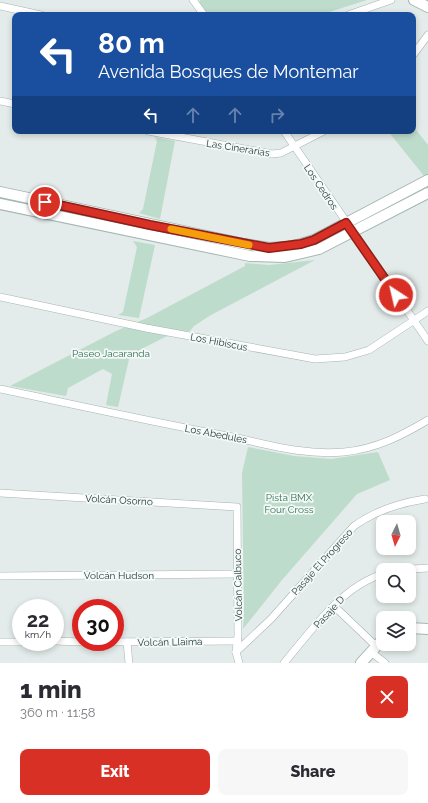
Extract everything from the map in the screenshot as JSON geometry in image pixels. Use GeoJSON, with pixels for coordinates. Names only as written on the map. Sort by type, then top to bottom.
{"type":"FeatureCollection","features":[{"type":"Feature","properties":{"kind":"street"},"geometry":{"type":"LineString","coordinates":[[194,0],[202,12]]}},
{"type":"Feature","properties":{"kind":"street"},"geometry":{"type":"LineString","coordinates":[[357,12],[391,0]]}},
{"type":"Feature","properties":{"kind":"street"},"geometry":{"type":"LineString","coordinates":[[414,0],[428,7]]}},
{"type":"Feature","properties":{"kind":"street"},"geometry":{"type":"LineString","coordinates":[[0,6],[27,12]]}},
{"type":"Feature","properties":{"kind":"street"},"geometry":{"type":"LineString","coordinates":[[416,50],[428,35]]}},
{"type":"Feature","properties":{"kind":"street"},"geometry":{"type":"LineString","coordinates":[[0,101],[12,103]]}},
{"type":"Feature","properties":{"kind":"street","name":"Las Cinerarias"},"geometry":{"type":"LineString","coordinates":[[163,134],[264,154],[281,153],[318,134]]}},
{"type":"Feature","properties":{"kind":"street","name":"Los Cedros"},"geometry":{"type":"LineString","coordinates":[[286,134],[428,341]]}},
{"type":"Feature","properties":{"kind":"street"},"geometry":{"type":"LineString","coordinates":[[0,192],[150,225],[269,248],[301,244],[314,240],[428,180]]}},
{"type":"Feature","properties":{"kind":"street"},"geometry":{"type":"LineString","coordinates":[[0,204],[250,256],[274,258],[297,255],[319,249],[428,193]]}},
{"type":"Feature","properties":{"kind":"street","name":"Los Hibiscus"},"geometry":{"type":"LineString","coordinates":[[0,297],[315,360],[335,359],[362,352],[388,338],[428,311]]}},
{"type":"Feature","properties":{"kind":"street","name":"Los Abedules"},"geometry":{"type":"LineString","coordinates":[[0,389],[270,445],[320,452],[350,451],[380,444],[402,435],[428,420]]}},
{"type":"Feature","properties":{"kind":"street","name":"Volcán Osorno"},"geometry":{"type":"LineString","coordinates":[[0,493],[237,507]]}},
{"type":"Feature","properties":{"kind":"street","name":"Pasaje El Progreso"},"geometry":{"type":"LineString","coordinates":[[236,652],[271,619],[354,526],[367,517],[387,509],[406,502],[425,499]]}},
{"type":"Feature","properties":{"kind":"street","name":"Volcán Calbuco"},"geometry":{"type":"LineString","coordinates":[[237,507],[238,641],[236,652],[239,663]]}},
{"type":"Feature","properties":{"kind":"street"},"geometry":{"type":"LineString","coordinates":[[416,569],[428,568]]}},
{"type":"Feature","properties":{"kind":"street","name":"Volcán Hudson"},"geometry":{"type":"LineString","coordinates":[[0,576],[238,574]]}},
{"type":"Feature","properties":{"kind":"street","name":"Pasaje D"},"geometry":{"type":"LineString","coordinates":[[284,663],[334,606],[354,587],[365,580],[376,576]]}},
{"type":"Feature","properties":{"kind":"street"},"geometry":{"type":"LineString","coordinates":[[334,606],[376,644]]}},
{"type":"Feature","properties":{"kind":"street"},"geometry":{"type":"LineString","coordinates":[[416,628],[428,629]]}},
{"type":"Feature","properties":{"kind":"street","name":"Volcán Llaima"},"geometry":{"type":"LineString","coordinates":[[127,642],[238,641]]}},
{"type":"Feature","properties":{"kind":"street"},"geometry":{"type":"LineString","coordinates":[[0,642],[12,642]]}},
{"type":"Feature","properties":{"kind":"street"},"geometry":{"type":"LineString","coordinates":[[127,642],[129,663]]}},
{"type":"Feature","properties":{"kind":"street"},"geometry":{"type":"LineString","coordinates":[[361,663],[376,646]]}},
{"type":"Feature","properties":{"kind":"street"},"geometry":{"type":"LineString","coordinates":[[380,651],[385,663]]}},
{"type":"Feature","properties":{"kind":"green space"},"geometry":{"type":"Polygon","coordinates":[[[200,0],[367,0],[329,12],[197,12],[200,0]]]}},
{"type":"Feature","properties":{"kind":"green space"},"geometry":{"type":"Polygon","coordinates":[[[416,130],[428,145],[428,181],[390,134],[416,134],[416,130]]]}},
{"type":"Feature","properties":{"kind":"green space"},"geometry":{"type":"Polygon","coordinates":[[[155,137],[175,141],[160,219],[139,213],[143,209],[157,141],[155,137]]]}},
{"type":"Feature","properties":{"kind":"green space"},"geometry":{"type":"Polygon","coordinates":[[[0,195],[265,251],[339,230],[342,232],[314,246],[268,254],[0,199],[0,195]]]}},
{"type":"Feature","properties":{"kind":"green space"},"geometry":{"type":"Polygon","coordinates":[[[133,241],[155,245],[139,318],[118,315],[123,312],[137,247],[133,241]]]}},
{"type":"Feature","properties":{"kind":"green space","name":"Paseo Jacaranda"},"geometry":{"type":"Polygon","coordinates":[[[315,260],[211,315],[194,326],[190,331],[165,337],[130,355],[118,407],[106,405],[112,374],[103,369],[68,388],[66,396],[10,386],[116,331],[147,318],[245,266],[245,263],[269,265],[315,260]]]}},
{"type":"Feature","properties":{"kind":"green space","name":"Pista BMX Four Cross"},"geometry":{"type":"Polygon","coordinates":[[[248,447],[294,456],[331,459],[378,452],[390,480],[357,494],[282,580],[243,629],[242,473],[248,447]]]}},
{"type":"Feature","properties":{"kind":"slow traffic"},"geometry":{"type":"LineString","coordinates":[[171,229],[249,245]]}},
{"type":"Feature","properties":{"kind":"route"},"geometry":{"type":"LineString","coordinates":[[45,202],[150,225],[269,248],[287,247],[314,240],[346,223],[396,295]]}}]}
